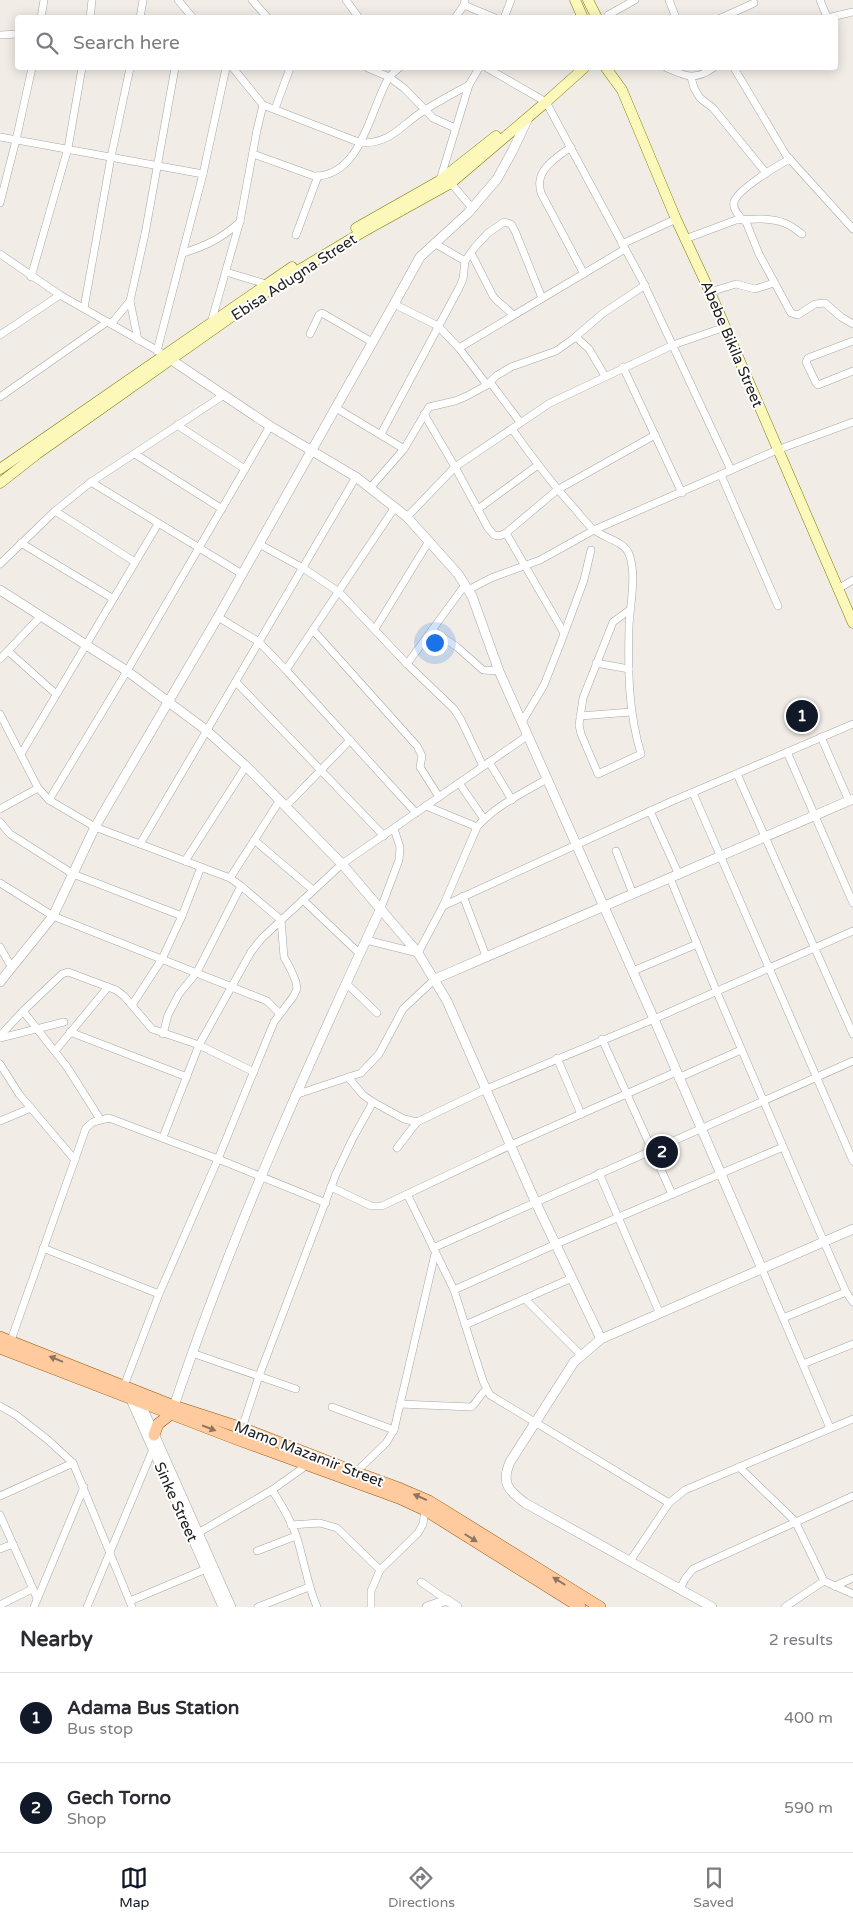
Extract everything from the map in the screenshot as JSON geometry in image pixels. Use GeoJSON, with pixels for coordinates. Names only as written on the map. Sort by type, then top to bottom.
{"type":"FeatureCollection","features":[{"type":"Feature","properties":{"kind":"main road"},"geometry":{"type":"LineString","coordinates":[[575,0],[582,15]]}},
{"type":"Feature","properties":{"kind":"main road"},"geometry":{"type":"LineString","coordinates":[[588,0],[595,15]]}},
{"type":"Feature","properties":{"kind":"main road","name":"Ebisa Adugna Street"},"geometry":{"type":"LineString","coordinates":[[0,470],[266,284],[339,238],[439,186],[451,183],[528,118],[574,70]]}},
{"type":"Feature","properties":{"kind":"main road","name":"Ebisa Adugna Street"},"geometry":{"type":"LineString","coordinates":[[0,483],[164,355],[289,276],[439,186],[582,70]]}},
{"type":"Feature","properties":{"kind":"main road","name":"Abebe Bikila Street"},"geometry":{"type":"LineString","coordinates":[[607,70],[622,90],[685,240],[710,292],[853,623]]}},
{"type":"Feature","properties":{"kind":"main road","name":"Mamo Mazamir Street"},"geometry":{"type":"LineString","coordinates":[[5,1344],[132,1393],[307,1465],[402,1488],[429,1501],[578,1603]]}},
{"type":"Feature","properties":{"kind":"main road"},"geometry":{"type":"LineString","coordinates":[[154,1442],[158,1424],[172,1410]]}},
{"type":"Feature","properties":{"kind":"main road","name":"Mamo Mazamir Street"},"geometry":{"type":"LineString","coordinates":[[172,1410],[242,1428],[399,1498],[425,1510],[578,1603],[600,1607]]}},
{"type":"Feature","properties":{"kind":"street"},"geometry":{"type":"LineString","coordinates":[[42,15],[44,0]]}},
{"type":"Feature","properties":{"kind":"street"},"geometry":{"type":"LineString","coordinates":[[90,15],[92,0]]}},
{"type":"Feature","properties":{"kind":"street"},"geometry":{"type":"LineString","coordinates":[[140,15],[143,0]]}},
{"type":"Feature","properties":{"kind":"street"},"geometry":{"type":"LineString","coordinates":[[178,0],[190,15]]}},
{"type":"Feature","properties":{"kind":"street"},"geometry":{"type":"LineString","coordinates":[[252,0],[265,15]]}},
{"type":"Feature","properties":{"kind":"street"},"geometry":{"type":"LineString","coordinates":[[346,0],[357,15]]}},
{"type":"Feature","properties":{"kind":"street"},"geometry":{"type":"LineString","coordinates":[[505,15],[511,0]]}},
{"type":"Feature","properties":{"kind":"street"},"geometry":{"type":"LineString","coordinates":[[608,15],[635,0]]}},
{"type":"Feature","properties":{"kind":"street"},"geometry":{"type":"LineString","coordinates":[[669,0],[675,15]]}},
{"type":"Feature","properties":{"kind":"street"},"geometry":{"type":"LineString","coordinates":[[820,0],[826,15]]}},
{"type":"Feature","properties":{"kind":"street"},"geometry":{"type":"LineString","coordinates":[[457,15],[464,3],[489,15]]}},
{"type":"Feature","properties":{"kind":"street"},"geometry":{"type":"LineString","coordinates":[[728,15],[754,3]]}},
{"type":"Feature","properties":{"kind":"street"},"geometry":{"type":"LineString","coordinates":[[837,15],[853,12]]}},
{"type":"Feature","properties":{"kind":"street"},"geometry":{"type":"LineString","coordinates":[[0,36],[15,34]]}},
{"type":"Feature","properties":{"kind":"street"},"geometry":{"type":"LineString","coordinates":[[0,203],[32,70]]}},
{"type":"Feature","properties":{"kind":"street"},"geometry":{"type":"LineString","coordinates":[[31,276],[68,148],[82,70]]}},
{"type":"Feature","properties":{"kind":"street"},"geometry":{"type":"LineString","coordinates":[[84,308],[111,157],[130,70]]}},
{"type":"Feature","properties":{"kind":"street"},"geometry":{"type":"LineString","coordinates":[[138,340],[130,300],[145,234],[175,70]]}},
{"type":"Feature","properties":{"kind":"street"},"geometry":{"type":"LineString","coordinates":[[164,355],[182,253],[226,70]]}},
{"type":"Feature","properties":{"kind":"street"},"geometry":{"type":"LineString","coordinates":[[235,70],[263,105],[361,143],[372,143],[388,138],[424,110],[469,85]]}},
{"type":"Feature","properties":{"kind":"street"},"geometry":{"type":"LineString","coordinates":[[274,109],[289,70]]}},
{"type":"Feature","properties":{"kind":"street"},"geometry":{"type":"LineString","coordinates":[[373,70],[389,77],[416,99],[433,118],[455,128]]}},
{"type":"Feature","properties":{"kind":"street"},"geometry":{"type":"LineString","coordinates":[[253,154],[318,176],[335,170],[349,160],[361,143],[389,77],[396,70]]}},
{"type":"Feature","properties":{"kind":"street"},"geometry":{"type":"LineString","coordinates":[[439,186],[469,85],[478,70]]}},
{"type":"Feature","properties":{"kind":"street"},"geometry":{"type":"LineString","coordinates":[[490,70],[544,101],[571,147],[645,285],[731,470]]}},
{"type":"Feature","properties":{"kind":"street"},"geometry":{"type":"LineString","coordinates":[[672,70],[691,77],[710,70]]}},
{"type":"Feature","properties":{"kind":"street"},"geometry":{"type":"LineString","coordinates":[[735,70],[771,131],[790,159],[853,228]]}},
{"type":"Feature","properties":{"kind":"street"},"geometry":{"type":"LineString","coordinates":[[691,77],[694,88],[700,98],[713,108],[766,173]]}},
{"type":"Feature","properties":{"kind":"street"},"geometry":{"type":"LineString","coordinates":[[212,323],[240,222],[263,105]]}},
{"type":"Feature","properties":{"kind":"street"},"geometry":{"type":"LineString","coordinates":[[0,982],[53,916],[95,827],[218,617],[415,264],[434,243],[472,208],[497,179],[528,118]]}},
{"type":"Feature","properties":{"kind":"street"},"geometry":{"type":"LineString","coordinates":[[0,137],[202,174]]}},
{"type":"Feature","properties":{"kind":"street"},"geometry":{"type":"LineString","coordinates":[[571,147],[554,160],[542,173],[540,193],[584,274]]}},
{"type":"Feature","properties":{"kind":"street"},"geometry":{"type":"LineString","coordinates":[[790,159],[766,173],[739,195],[734,202],[734,206],[741,219],[746,222],[774,283],[791,313],[798,315],[815,304],[825,303],[841,317],[853,324]]}},
{"type":"Feature","properties":{"kind":"street"},"geometry":{"type":"LineString","coordinates":[[296,235],[318,176]]}},
{"type":"Feature","properties":{"kind":"street"},"geometry":{"type":"LineString","coordinates":[[451,183],[472,208]]}},
{"type":"Feature","properties":{"kind":"street"},"geometry":{"type":"LineString","coordinates":[[459,348],[584,274],[624,247],[676,219]]}},
{"type":"Feature","properties":{"kind":"street"},"geometry":{"type":"LineString","coordinates":[[685,240],[741,219],[774,220],[786,223],[802,234]]}},
{"type":"Feature","properties":{"kind":"street"},"geometry":{"type":"LineString","coordinates":[[182,253],[209,245],[226,235],[240,222]]}},
{"type":"Feature","properties":{"kind":"street"},"geometry":{"type":"LineString","coordinates":[[381,434],[463,279],[465,261],[488,233],[504,222],[508,222],[514,231],[542,298]]}},
{"type":"Feature","properties":{"kind":"street"},"geometry":{"type":"LineString","coordinates":[[434,243],[465,261]]}},
{"type":"Feature","properties":{"kind":"street"},"geometry":{"type":"LineString","coordinates":[[471,253],[493,296],[513,316]]}},
{"type":"Feature","properties":{"kind":"street"},"geometry":{"type":"LineString","coordinates":[[0,254],[60,295],[164,355],[270,426],[356,477],[407,517],[458,574],[472,596],[499,671],[654,1019],[830,1428]]}},
{"type":"Feature","properties":{"kind":"street"},"geometry":{"type":"LineString","coordinates":[[226,272],[266,284]]}},
{"type":"Feature","properties":{"kind":"street"},"geometry":{"type":"LineString","coordinates":[[710,292],[736,284],[755,289],[774,283]]}},
{"type":"Feature","properties":{"kind":"street"},"geometry":{"type":"LineString","coordinates":[[370,488],[404,449],[429,407],[455,401],[489,383],[496,376],[511,367],[556,351],[576,337],[602,314],[645,285]]}},
{"type":"Feature","properties":{"kind":"street"},"geometry":{"type":"LineString","coordinates":[[0,335],[60,295]]}},
{"type":"Feature","properties":{"kind":"street"},"geometry":{"type":"LineString","coordinates":[[0,396],[109,323],[130,300]]}},
{"type":"Feature","properties":{"kind":"street"},"geometry":{"type":"LineString","coordinates":[[394,304],[438,326],[489,383],[520,422]]}},
{"type":"Feature","properties":{"kind":"street"},"geometry":{"type":"LineString","coordinates":[[310,334],[322,313],[372,342]]}},
{"type":"Feature","properties":{"kind":"street"},"geometry":{"type":"LineString","coordinates":[[407,517],[455,467],[550,403],[672,345],[725,327]]}},
{"type":"Feature","properties":{"kind":"street"},"geometry":{"type":"LineString","coordinates":[[576,337],[589,349],[605,376]]}},
{"type":"Feature","properties":{"kind":"street"},"geometry":{"type":"LineString","coordinates":[[853,341],[808,358],[806,362],[818,385],[853,371]]}},
{"type":"Feature","properties":{"kind":"street"},"geometry":{"type":"LineString","coordinates":[[623,367],[682,493]]}},
{"type":"Feature","properties":{"kind":"street"},"geometry":{"type":"LineString","coordinates":[[0,564],[54,512],[91,482],[224,395]]}},
{"type":"Feature","properties":{"kind":"street"},"geometry":{"type":"LineString","coordinates":[[336,408],[404,449]]}},
{"type":"Feature","properties":{"kind":"street"},"geometry":{"type":"LineString","coordinates":[[424,414],[488,528],[499,536],[506,533],[557,490],[655,435]]}},
{"type":"Feature","properties":{"kind":"street"},"geometry":{"type":"LineString","coordinates":[[408,664],[466,587],[540,560],[594,530],[777,450],[853,422]]}},
{"type":"Feature","properties":{"kind":"street"},"geometry":{"type":"LineString","coordinates":[[177,425],[245,469]]}},
{"type":"Feature","properties":{"kind":"street"},"geometry":{"type":"LineString","coordinates":[[49,800],[127,671],[270,426]]}},
{"type":"Feature","properties":{"kind":"street"},"geometry":{"type":"LineString","coordinates":[[512,429],[557,490],[594,530],[616,542],[628,552],[631,560],[632,609],[629,623],[631,712],[633,727],[641,754],[598,774],[581,734],[580,716],[583,698],[613,622],[632,609]]}},
{"type":"Feature","properties":{"kind":"street"},"geometry":{"type":"LineString","coordinates":[[135,454],[222,509]]}},
{"type":"Feature","properties":{"kind":"street"},"geometry":{"type":"LineString","coordinates":[[478,509],[538,465]]}},
{"type":"Feature","properties":{"kind":"street"},"geometry":{"type":"LineString","coordinates":[[721,475],[778,606]]}},
{"type":"Feature","properties":{"kind":"street"},"geometry":{"type":"LineString","coordinates":[[140,844],[356,477]]}},
{"type":"Feature","properties":{"kind":"street"},"geometry":{"type":"LineString","coordinates":[[91,482],[242,574]]}},
{"type":"Feature","properties":{"kind":"street"},"geometry":{"type":"LineString","coordinates":[[286,670],[395,507]]}},
{"type":"Feature","properties":{"kind":"street"},"geometry":{"type":"LineString","coordinates":[[54,512],[135,562]]}},
{"type":"Feature","properties":{"kind":"street"},"geometry":{"type":"LineString","coordinates":[[21,754],[112,598],[158,524]]}},
{"type":"Feature","properties":{"kind":"street"},"geometry":{"type":"LineString","coordinates":[[506,533],[564,633]]}},
{"type":"Feature","properties":{"kind":"street"},"geometry":{"type":"LineString","coordinates":[[375,629],[429,541]]}},
{"type":"Feature","properties":{"kind":"street"},"geometry":{"type":"LineString","coordinates":[[21,543],[112,598]]}},
{"type":"Feature","properties":{"kind":"street"},"geometry":{"type":"LineString","coordinates":[[259,544],[303,568],[339,592],[454,710],[486,764],[512,800]]}},
{"type":"Feature","properties":{"kind":"street"},"geometry":{"type":"LineString","coordinates":[[522,722],[544,685],[584,580],[591,550]]}},
{"type":"Feature","properties":{"kind":"street"},"geometry":{"type":"LineString","coordinates":[[838,589],[853,580]]}},
{"type":"Feature","properties":{"kind":"street"},"geometry":{"type":"LineString","coordinates":[[0,590],[127,671],[206,730],[246,766],[342,864],[418,953],[435,979],[446,1001],[535,1201],[601,1340]]}},
{"type":"Feature","properties":{"kind":"street"},"geometry":{"type":"LineString","coordinates":[[0,659],[40,616]]}},
{"type":"Feature","properties":{"kind":"street"},"geometry":{"type":"LineString","coordinates":[[218,617],[259,642],[416,813]]}},
{"type":"Feature","properties":{"kind":"street"},"geometry":{"type":"LineString","coordinates":[[313,630],[420,750],[422,756],[420,767],[440,797]]}},
{"type":"Feature","properties":{"kind":"street"},"geometry":{"type":"LineString","coordinates":[[432,630],[457,647],[483,670],[499,671]]}},
{"type":"Feature","properties":{"kind":"street"},"geometry":{"type":"LineString","coordinates":[[8,651],[56,694]]}},
{"type":"Feature","properties":{"kind":"street"},"geometry":{"type":"LineString","coordinates":[[596,663],[629,669]]}},
{"type":"Feature","properties":{"kind":"street"},"geometry":{"type":"LineString","coordinates":[[236,682],[384,836]]}},
{"type":"Feature","properties":{"kind":"street"},"geometry":{"type":"LineString","coordinates":[[580,716],[631,712]]}},
{"type":"Feature","properties":{"kind":"street"},"geometry":{"type":"LineString","coordinates":[[0,714],[38,788],[49,800],[95,827],[230,878],[282,920],[284,957],[296,982],[297,989],[293,997],[274,1022],[218,1159],[159,1294],[132,1393]]}},
{"type":"Feature","properties":{"kind":"street"},"geometry":{"type":"LineString","coordinates":[[443,906],[576,844],[853,724]]}},
{"type":"Feature","properties":{"kind":"street"},"geometry":{"type":"LineString","coordinates":[[163,1137],[199,1045],[256,945],[342,864],[528,736]]}},
{"type":"Feature","properties":{"kind":"street"},"geometry":{"type":"LineString","coordinates":[[295,1096],[361,1073],[372,1063],[403,1009],[435,979],[851,800],[821,737]]}},
{"type":"Feature","properties":{"kind":"street"},"geometry":{"type":"LineString","coordinates":[[230,878],[254,840],[283,803],[350,740]]}},
{"type":"Feature","properties":{"kind":"street"},"geometry":{"type":"LineString","coordinates":[[788,752],[853,903]]}},
{"type":"Feature","properties":{"kind":"street"},"geometry":{"type":"LineString","coordinates":[[185,861],[246,766]]}},
{"type":"Feature","properties":{"kind":"street"},"geometry":{"type":"LineString","coordinates":[[737,774],[853,1034]]}},
{"type":"Feature","properties":{"kind":"street"},"geometry":{"type":"LineString","coordinates":[[418,953],[443,906],[477,827],[484,819],[547,779]]}},
{"type":"Feature","properties":{"kind":"street"},"geometry":{"type":"LineString","coordinates":[[459,783],[484,819]]}},
{"type":"Feature","properties":{"kind":"street"},"geometry":{"type":"LineString","coordinates":[[0,809],[38,788]]}},
{"type":"Feature","properties":{"kind":"street"},"geometry":{"type":"LineString","coordinates":[[693,793],[853,1161]]}},
{"type":"Feature","properties":{"kind":"street"},"geometry":{"type":"LineString","coordinates":[[426,806],[477,827]]}},
{"type":"Feature","properties":{"kind":"street"},"geometry":{"type":"LineString","coordinates":[[650,812],[675,877],[697,944],[716,990],[824,1242],[846,1292],[853,1302]]}},
{"type":"Feature","properties":{"kind":"street"},"geometry":{"type":"LineString","coordinates":[[0,822],[10,834],[73,874],[182,916]]}},
{"type":"Feature","properties":{"kind":"street"},"geometry":{"type":"LineString","coordinates":[[172,1410],[192,1353],[261,1176],[295,1096],[381,908],[399,860],[400,847],[394,829]]}},
{"type":"Feature","properties":{"kind":"street"},"geometry":{"type":"LineString","coordinates":[[254,840],[313,890]]}},
{"type":"Feature","properties":{"kind":"street"},"geometry":{"type":"LineString","coordinates":[[616,851],[633,894]]}},
{"type":"Feature","properties":{"kind":"street"},"geometry":{"type":"LineString","coordinates":[[132,1005],[162,959],[182,916],[200,867]]}},
{"type":"Feature","properties":{"kind":"street"},"geometry":{"type":"LineString","coordinates":[[844,882],[853,878]]}},
{"type":"Feature","properties":{"kind":"street"},"geometry":{"type":"LineString","coordinates":[[0,883],[53,916],[197,972],[267,1002],[280,1013]]}},
{"type":"Feature","properties":{"kind":"street"},"geometry":{"type":"LineString","coordinates":[[163,1034],[168,1014],[179,994],[197,972],[241,886]]}},
{"type":"Feature","properties":{"kind":"street"},"geometry":{"type":"LineString","coordinates":[[463,896],[486,956]]}},
{"type":"Feature","properties":{"kind":"street"},"geometry":{"type":"LineString","coordinates":[[303,900],[360,954]]}},
{"type":"Feature","properties":{"kind":"street"},"geometry":{"type":"LineString","coordinates":[[397,1148],[417,1122],[486,1089],[602,1039],[654,1019],[853,931]]}},
{"type":"Feature","properties":{"kind":"street"},"geometry":{"type":"LineString","coordinates":[[366,940],[418,953]]}},
{"type":"Feature","properties":{"kind":"street"},"geometry":{"type":"LineString","coordinates":[[633,972],[697,944]]}},
{"type":"Feature","properties":{"kind":"street"},"geometry":{"type":"LineString","coordinates":[[0,947],[12,968]]}},
{"type":"Feature","properties":{"kind":"street"},"geometry":{"type":"LineString","coordinates":[[0,1037],[23,1011],[62,974],[68,972],[108,987],[124,996],[152,1029],[199,1045],[254,1072]]}},
{"type":"Feature","properties":{"kind":"street"},"geometry":{"type":"LineString","coordinates":[[346,984],[377,1013]]}},
{"type":"Feature","properties":{"kind":"street"},"geometry":{"type":"LineString","coordinates":[[55,1052],[108,987]]}},
{"type":"Feature","properties":{"kind":"street"},"geometry":{"type":"LineString","coordinates":[[23,1011],[67,1067],[100,1119]]}},
{"type":"Feature","properties":{"kind":"street"},"geometry":{"type":"LineString","coordinates":[[0,1037],[64,1022]]}},
{"type":"Feature","properties":{"kind":"street"},"geometry":{"type":"LineString","coordinates":[[70,1032],[186,1077]]}},
{"type":"Feature","properties":{"kind":"street"},"geometry":{"type":"LineString","coordinates":[[602,1039],[672,1194]]}},
{"type":"Feature","properties":{"kind":"street"},"geometry":{"type":"LineString","coordinates":[[332,1187],[371,1206],[382,1206],[511,1145],[627,1094],[742,1050]]}},
{"type":"Feature","properties":{"kind":"street"},"geometry":{"type":"LineString","coordinates":[[557,1058],[581,1114]]}},
{"type":"Feature","properties":{"kind":"street"},"geometry":{"type":"LineString","coordinates":[[434,1251],[535,1201],[853,1062]]}},
{"type":"Feature","properties":{"kind":"street"},"geometry":{"type":"LineString","coordinates":[[0,1064],[19,1094],[75,1160]]}},
{"type":"Feature","properties":{"kind":"street"},"geometry":{"type":"LineString","coordinates":[[348,1077],[363,1095],[372,1102],[404,1119],[417,1122]]}},
{"type":"Feature","properties":{"kind":"street"},"geometry":{"type":"LineString","coordinates":[[242,1428],[344,1156],[372,1102]]}},
{"type":"Feature","properties":{"kind":"street"},"geometry":{"type":"LineString","coordinates":[[0,1120],[31,1108]]}},
{"type":"Feature","properties":{"kind":"street"},"geometry":{"type":"LineString","coordinates":[[5,1344],[44,1248],[86,1128],[93,1122],[109,1118],[163,1137],[326,1203]]}},
{"type":"Feature","properties":{"kind":"street"},"geometry":{"type":"LineString","coordinates":[[454,1290],[618,1217],[783,1147]]}},
{"type":"Feature","properties":{"kind":"street"},"geometry":{"type":"LineString","coordinates":[[599,1173],[660,1314]]}},
{"type":"Feature","properties":{"kind":"street"},"geometry":{"type":"LineString","coordinates":[[407,1194],[454,1290],[486,1390],[490,1395],[669,1503]]}},
{"type":"Feature","properties":{"kind":"street"},"geometry":{"type":"LineString","coordinates":[[712,1607],[525,1502],[512,1493],[506,1483],[506,1472],[510,1462],[574,1362],[601,1340],[853,1229]]}},
{"type":"Feature","properties":{"kind":"street"},"geometry":{"type":"LineString","coordinates":[[44,1248],[159,1294]]}},
{"type":"Feature","properties":{"kind":"street"},"geometry":{"type":"LineString","coordinates":[[353,1477],[386,1442],[394,1430],[434,1251]]}},
{"type":"Feature","properties":{"kind":"street"},"geometry":{"type":"LineString","coordinates":[[465,1325],[572,1278]]}},
{"type":"Feature","properties":{"kind":"street"},"geometry":{"type":"LineString","coordinates":[[783,1318],[846,1292]]}},
{"type":"Feature","properties":{"kind":"street"},"geometry":{"type":"LineString","coordinates":[[524,1299],[581,1356]]}},
{"type":"Feature","properties":{"kind":"street"},"geometry":{"type":"LineString","coordinates":[[803,1364],[853,1344]]}},
{"type":"Feature","properties":{"kind":"street"},"geometry":{"type":"LineString","coordinates":[[192,1353],[296,1389]]}},
{"type":"Feature","properties":{"kind":"street"},"geometry":{"type":"LineString","coordinates":[[400,1404],[471,1407],[479,1395],[486,1390]]}},
{"type":"Feature","properties":{"kind":"street","name":"Sinke Street"},"geometry":{"type":"LineString","coordinates":[[132,1393],[231,1607]]}},
{"type":"Feature","properties":{"kind":"street","name":"Sinke Street"},"geometry":{"type":"LineString","coordinates":[[132,1393],[223,1607]]}},
{"type":"Feature","properties":{"kind":"street"},"geometry":{"type":"LineString","coordinates":[[0,1406],[48,1440],[73,1463],[131,1604],[206,1569]]}},
{"type":"Feature","properties":{"kind":"street"},"geometry":{"type":"LineString","coordinates":[[332,1407],[394,1430]]}},
{"type":"Feature","properties":{"kind":"street"},"geometry":{"type":"LineString","coordinates":[[630,1561],[669,1503],[685,1490],[853,1419]]}},
{"type":"Feature","properties":{"kind":"street"},"geometry":{"type":"LineString","coordinates":[[87,1607],[154,1442]]}},
{"type":"Feature","properties":{"kind":"street"},"geometry":{"type":"LineString","coordinates":[[0,1496],[73,1463]]}},
{"type":"Feature","properties":{"kind":"street"},"geometry":{"type":"LineString","coordinates":[[198,1533],[272,1490],[307,1465]]}},
{"type":"Feature","properties":{"kind":"street"},"geometry":{"type":"LineString","coordinates":[[740,1467],[795,1521],[824,1581],[853,1594]]}},
{"type":"Feature","properties":{"kind":"street"},"geometry":{"type":"LineString","coordinates":[[34,1607],[84,1487]]}},
{"type":"Feature","properties":{"kind":"street"},"geometry":{"type":"LineString","coordinates":[[272,1490],[296,1536],[309,1587],[317,1607]]}},
{"type":"Feature","properties":{"kind":"street"},"geometry":{"type":"LineString","coordinates":[[680,1589],[684,1579],[693,1569],[853,1496]]}},
{"type":"Feature","properties":{"kind":"street"},"geometry":{"type":"LineString","coordinates":[[371,1607],[369,1596],[380,1570],[418,1533],[423,1524],[425,1510]]}},
{"type":"Feature","properties":{"kind":"street"},"geometry":{"type":"LineString","coordinates":[[0,1514],[37,1598]]}},
{"type":"Feature","properties":{"kind":"street"},"geometry":{"type":"LineString","coordinates":[[291,1525],[320,1523],[337,1528],[380,1570]]}},
{"type":"Feature","properties":{"kind":"street"},"geometry":{"type":"LineString","coordinates":[[257,1551],[296,1536]]}},
{"type":"Feature","properties":{"kind":"street"},"geometry":{"type":"LineString","coordinates":[[0,1550],[13,1544]]}},
{"type":"Feature","properties":{"kind":"street"},"geometry":{"type":"LineString","coordinates":[[835,1586],[853,1578]]}},
{"type":"Feature","properties":{"kind":"street"},"geometry":{"type":"LineString","coordinates":[[785,1607],[824,1581]]}},
{"type":"Feature","properties":{"kind":"street"},"geometry":{"type":"LineString","coordinates":[[421,1582],[457,1607]]}},
{"type":"Feature","properties":{"kind":"street"},"geometry":{"type":"LineString","coordinates":[[258,1607],[309,1587]]}},
{"type":"Feature","properties":{"kind":"street"},"geometry":{"type":"LineString","coordinates":[[0,1605],[32,1589]]}},
{"type":"Feature","properties":{"kind":"street"},"geometry":{"type":"LineString","coordinates":[[427,1607],[447,1600]]}},
{"type":"Feature","properties":{"kind":"place","name":"Adama Bus Station"},"geometry":{"type":"Point","coordinates":[802,716]}},
{"type":"Feature","properties":{"kind":"place","name":"Gech Torno"},"geometry":{"type":"Point","coordinates":[662,1152]}}]}
